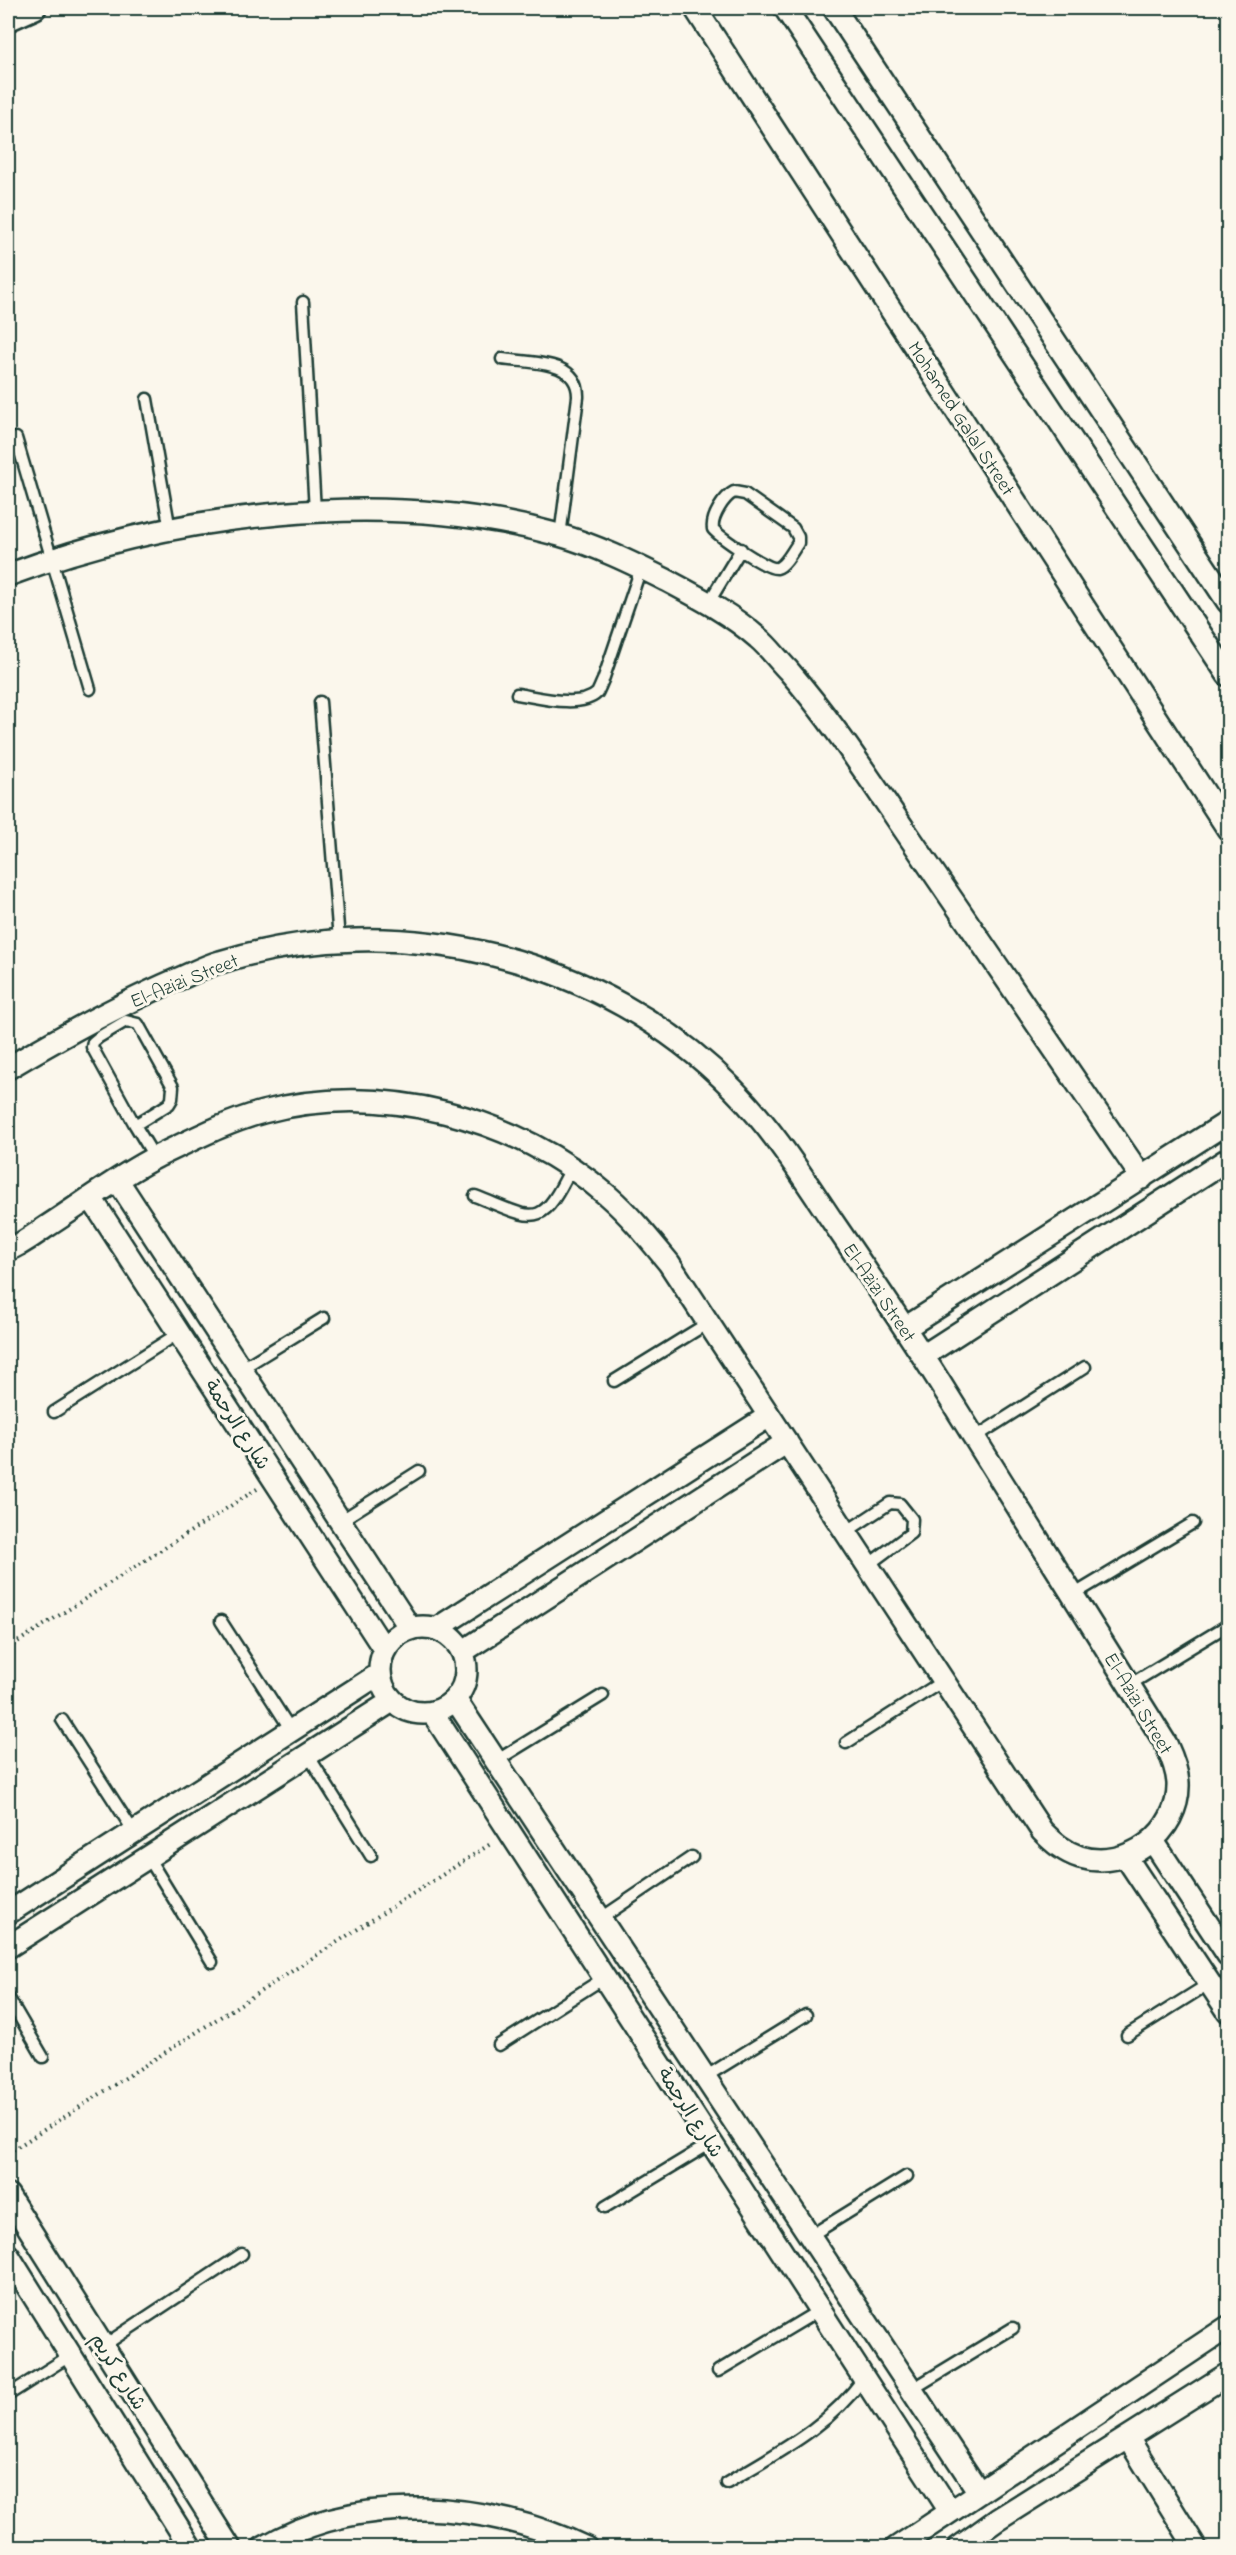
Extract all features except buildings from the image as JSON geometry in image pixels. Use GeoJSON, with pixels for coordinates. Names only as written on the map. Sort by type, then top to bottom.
{"type":"FeatureCollection","features":[{"type":"Feature","properties":{"kind":"street"},"geometry":{"type":"LineString","coordinates":[[8,20],[35,8]]}},
{"type":"Feature","properties":{"kind":"street","name":"Mohamed Galal Street"},"geometry":{"type":"LineString","coordinates":[[694,8],[1228,829]]}},
{"type":"Feature","properties":{"kind":"street"},"geometry":{"type":"LineString","coordinates":[[785,8],[1228,675]]}},
{"type":"Feature","properties":{"kind":"street"},"geometry":{"type":"LineString","coordinates":[[834,8],[1228,602]]}},
{"type":"Feature","properties":{"kind":"street"},"geometry":{"type":"LineString","coordinates":[[8,575],[50,559],[170,530],[250,517],[315,512],[413,511],[493,521],[560,536],[641,567],[710,602],[759,639],[823,710],[1142,1178]]}},
{"type":"Feature","properties":{"kind":"street","name":"El-Azizi Street"},"geometry":{"type":"LineString","coordinates":[[8,1068],[105,1013],[218,962],[278,947],[339,940],[401,940],[462,947],[522,962],[589,989],[634,1012],[685,1047],[732,1088],[773,1134],[905,1328],[1166,1744],[1175,1763],[1178,1784],[1175,1805],[1166,1825],[1153,1841],[1126,1857],[1102,1860],[1080,1857],[1059,1847],[1042,1831],[669,1263],[640,1228],[607,1196],[571,1168],[531,1144],[489,1126],[411,1106],[354,1101],[308,1104],[263,1112],[208,1132],[154,1158],[8,1250]]}},
{"type":"Feature","properties":{"kind":"street"},"geometry":{"type":"LineString","coordinates":[[905,1328],[1228,1122]]}},
{"type":"Feature","properties":{"kind":"street"},"geometry":{"type":"LineString","coordinates":[[923,1356],[1228,1159]]}},
{"type":"Feature","properties":{"kind":"street","name":"شارع الرحمة"},"geometry":{"type":"LineString","coordinates":[[118,1181],[410,1628]]}},
{"type":"Feature","properties":{"kind":"street","name":"شارع الرحمة"},"geometry":{"type":"LineString","coordinates":[[91,1198],[384,1649]]}},
{"type":"Feature","properties":{"kind":"street"},"geometry":{"type":"LineString","coordinates":[[436,1629],[769,1416]]}},
{"type":"Feature","properties":{"kind":"street"},"geometry":{"type":"LineString","coordinates":[[462,1652],[787,1443]]}},
{"type":"Feature","properties":{"kind":"street"},"geometry":{"type":"LineString","coordinates":[[423,1626],[436,1629],[447,1634],[462,1652],[466,1676],[462,1688],[455,1699],[445,1707],[432,1712],[417,1713],[404,1709],[392,1701],[383,1688],[379,1674],[384,1649],[400,1633],[410,1628],[423,1626]]}},
{"type":"Feature","properties":{"kind":"street"},"geometry":{"type":"LineString","coordinates":[[8,1913],[379,1674]]}},
{"type":"Feature","properties":{"kind":"street","name":"شارع الرحمة"},"geometry":{"type":"LineString","coordinates":[[455,1699],[979,2492]]}},
{"type":"Feature","properties":{"kind":"street"},"geometry":{"type":"LineString","coordinates":[[8,1947],[392,1701]]}},
{"type":"Feature","properties":{"kind":"street","name":"شارع الرحمة"},"geometry":{"type":"LineString","coordinates":[[432,1712],[950,2511]]}},
{"type":"Feature","properties":{"kind":"street"},"geometry":{"type":"LineString","coordinates":[[1153,1841],[1227,1949]]}},
{"type":"Feature","properties":{"kind":"street"},"geometry":{"type":"LineString","coordinates":[[1126,1857],[1228,2011]]}},
{"type":"Feature","properties":{"kind":"street","name":"شارع كريم"},"geometry":{"type":"LineString","coordinates":[[8,2195],[230,2547]]}},
{"type":"Feature","properties":{"kind":"street","name":"شارع كريم"},"geometry":{"type":"LineString","coordinates":[[8,2255],[192,2547]]}},
{"type":"Feature","properties":{"kind":"street"},"geometry":{"type":"LineString","coordinates":[[896,2547],[1228,2326]]}},
{"type":"Feature","properties":{"kind":"street"},"geometry":{"type":"LineString","coordinates":[[958,2547],[1228,2374]]}},
{"type":"Feature","properties":{"kind":"street"},"geometry":{"type":"LineString","coordinates":[[120,2433],[148,2416]]}},
{"type":"Feature","properties":{"kind":"street"},"geometry":{"type":"LineString","coordinates":[[1128,2438],[1196,2547]]}},
{"type":"Feature","properties":{"kind":"street"},"geometry":{"type":"LineString","coordinates":[[263,2547],[314,2526],[354,2515],[396,2510],[438,2509],[480,2512],[521,2522],[560,2535],[586,2547]]}},
{"type":"Feature","properties":{"kind":"lane"},"geometry":{"type":"LineString","coordinates":[[303,302],[315,512]]}},
{"type":"Feature","properties":{"kind":"lane"},"geometry":{"type":"LineString","coordinates":[[502,359],[558,367],[572,374],[576,381],[578,397],[560,536]]}},
{"type":"Feature","properties":{"kind":"lane"},"geometry":{"type":"LineString","coordinates":[[147,399],[170,530]]}},
{"type":"Feature","properties":{"kind":"lane"},"geometry":{"type":"LineString","coordinates":[[16,438],[90,689]]}},
{"type":"Feature","properties":{"kind":"lane"},"geometry":{"type":"LineString","coordinates":[[734,492],[745,494],[784,521],[793,528],[798,537],[798,543],[787,559],[776,568],[766,566],[741,549],[716,533],[712,523],[729,494],[734,492]]}},
{"type":"Feature","properties":{"kind":"lane"},"geometry":{"type":"LineString","coordinates":[[710,602],[741,549]]}},
{"type":"Feature","properties":{"kind":"lane"},"geometry":{"type":"LineString","coordinates":[[517,694],[571,702],[584,700],[596,693],[603,680],[641,567]]}},
{"type":"Feature","properties":{"kind":"lane"},"geometry":{"type":"LineString","coordinates":[[320,702],[339,940]]}},
{"type":"Feature","properties":{"kind":"lane"},"geometry":{"type":"LineString","coordinates":[[135,1125],[169,1104],[174,1093],[142,1029],[126,1021],[99,1037],[93,1042],[92,1047],[135,1125],[154,1158]]}},
{"type":"Feature","properties":{"kind":"lane"},"geometry":{"type":"LineString","coordinates":[[475,1196],[527,1216],[538,1214],[549,1208],[571,1168]]}},
{"type":"Feature","properties":{"kind":"lane"},"geometry":{"type":"LineString","coordinates":[[241,1369],[324,1318]]}},
{"type":"Feature","properties":{"kind":"lane"},"geometry":{"type":"LineString","coordinates":[[614,1381],[708,1323]]}},
{"type":"Feature","properties":{"kind":"lane"},"geometry":{"type":"LineString","coordinates":[[54,1412],[179,1334]]}},
{"type":"Feature","properties":{"kind":"lane"},"geometry":{"type":"LineString","coordinates":[[975,1438],[1085,1367]]}},
{"type":"Feature","properties":{"kind":"lane"},"geometry":{"type":"LineString","coordinates":[[340,1521],[419,1471]]}},
{"type":"Feature","properties":{"kind":"lane"},"geometry":{"type":"LineString","coordinates":[[846,1532],[890,1503],[900,1504],[912,1519],[911,1533],[868,1565]]}},
{"type":"Feature","properties":{"kind":"lane"},"geometry":{"type":"LineString","coordinates":[[1073,1595],[1193,1523]]}},
{"type":"Feature","properties":{"kind":"lane"},"geometry":{"type":"LineString","coordinates":[[221,1621],[291,1730]]}},
{"type":"Feature","properties":{"kind":"lane"},"geometry":{"type":"LineString","coordinates":[[1129,1685],[1228,1625]]}},
{"type":"Feature","properties":{"kind":"lane"},"geometry":{"type":"LineString","coordinates":[[846,1743],[943,1681]]}},
{"type":"Feature","properties":{"kind":"lane"},"geometry":{"type":"LineString","coordinates":[[496,1761],[603,1695]]}},
{"type":"Feature","properties":{"kind":"lane"},"geometry":{"type":"LineString","coordinates":[[62,1720],[134,1832]]}},
{"type":"Feature","properties":{"kind":"lane"},"geometry":{"type":"LineString","coordinates":[[308,1755],[371,1856]]}},
{"type":"Feature","properties":{"kind":"lane"},"geometry":{"type":"LineString","coordinates":[[148,1857],[212,1962]]}},
{"type":"Feature","properties":{"kind":"lane"},"geometry":{"type":"LineString","coordinates":[[600,1919],[692,1857]]}},
{"type":"Feature","properties":{"kind":"lane"},"geometry":{"type":"LineString","coordinates":[[499,2045],[604,1978]]}},
{"type":"Feature","properties":{"kind":"lane"},"geometry":{"type":"LineString","coordinates":[[1127,2036],[1210,1983]]}},
{"type":"Feature","properties":{"kind":"lane"},"geometry":{"type":"LineString","coordinates":[[8,1997],[44,2057]]}},
{"type":"Feature","properties":{"kind":"lane"},"geometry":{"type":"LineString","coordinates":[[705,2078],[806,2015]]}},
{"type":"Feature","properties":{"kind":"lane"},"geometry":{"type":"LineString","coordinates":[[605,2207],[711,2143]]}},
{"type":"Feature","properties":{"kind":"lane"},"geometry":{"type":"LineString","coordinates":[[810,2236],[907,2176]]}},
{"type":"Feature","properties":{"kind":"lane"},"geometry":{"type":"LineString","coordinates":[[103,2346],[242,2254]]}},
{"type":"Feature","properties":{"kind":"lane"},"geometry":{"type":"LineString","coordinates":[[718,2371],[820,2310]]}},
{"type":"Feature","properties":{"kind":"lane"},"geometry":{"type":"LineString","coordinates":[[911,2390],[1013,2328]]}},
{"type":"Feature","properties":{"kind":"lane"},"geometry":{"type":"LineString","coordinates":[[8,2395],[71,2355]]}},
{"type":"Feature","properties":{"kind":"lane"},"geometry":{"type":"LineString","coordinates":[[727,2483],[817,2428],[850,2396],[864,2378]]}},
{"type":"Feature","properties":{"kind":"path"},"geometry":{"type":"LineString","coordinates":[[8,1648],[273,1479]]}},
{"type":"Feature","properties":{"kind":"path"},"geometry":{"type":"LineString","coordinates":[[8,2153],[508,1832]]}},
{"type":"Feature","properties":{"kind":"path"},"geometry":{"type":"LineString","coordinates":[[8,2534],[15,2546]]}}]}
